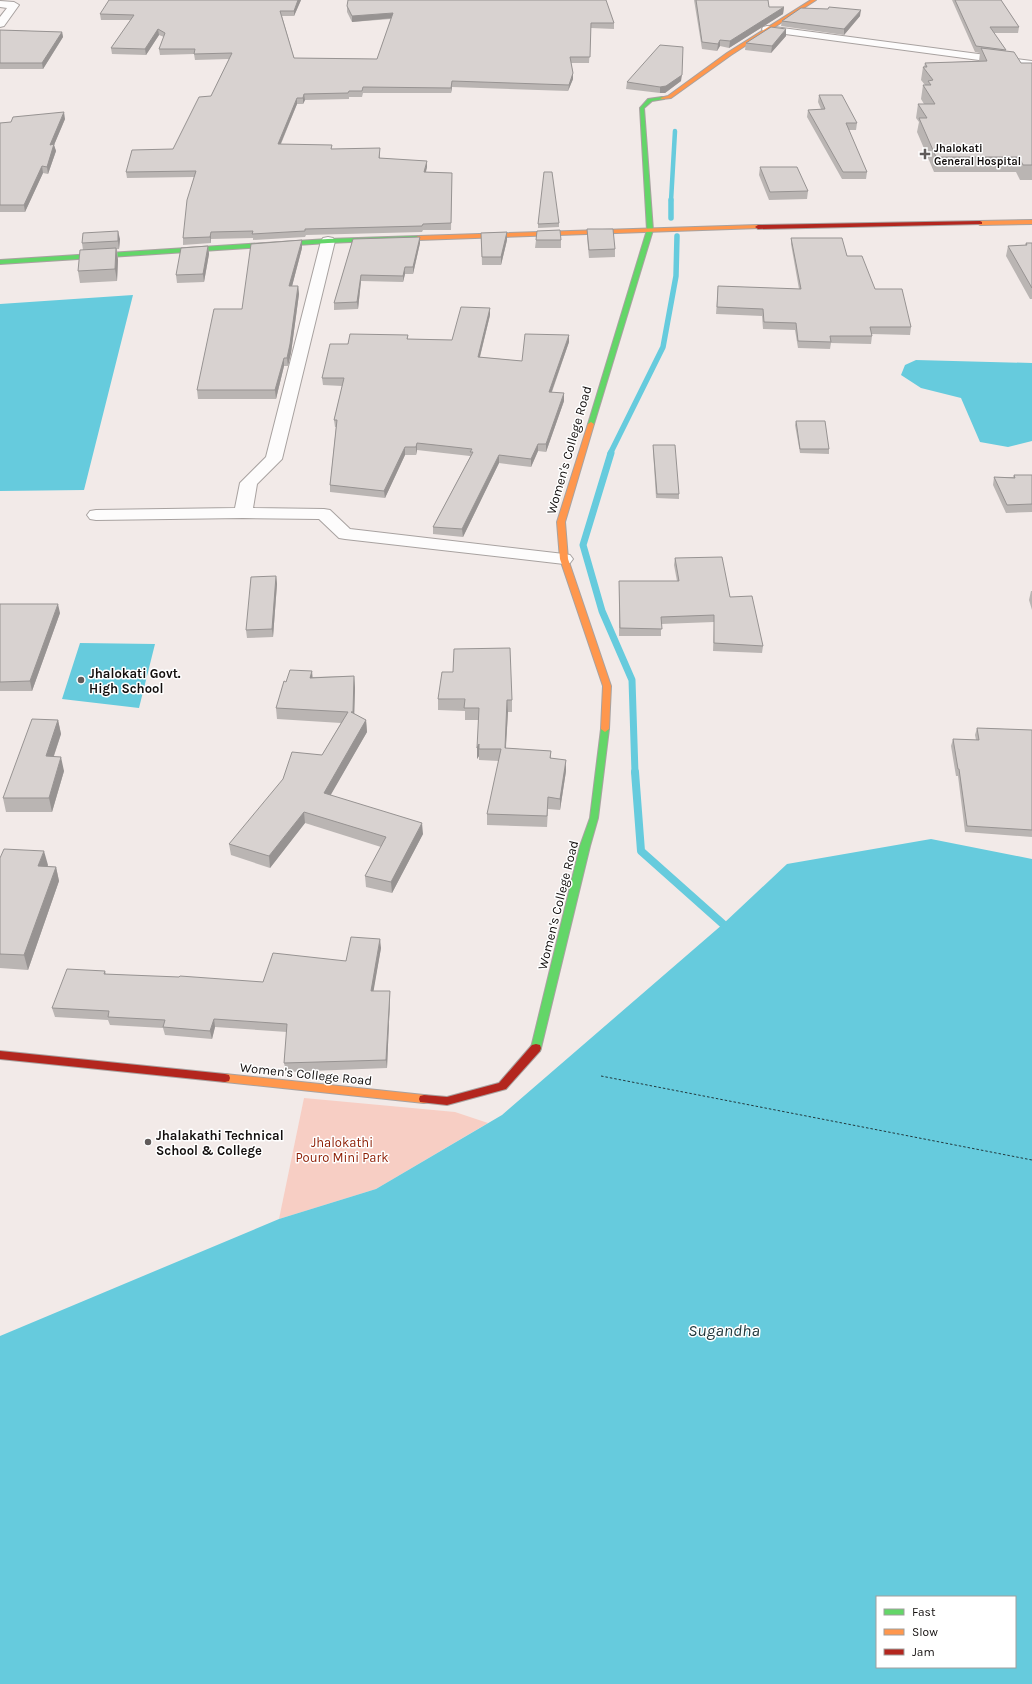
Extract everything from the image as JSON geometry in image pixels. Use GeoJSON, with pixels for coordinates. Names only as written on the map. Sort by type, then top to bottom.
{"type":"FeatureCollection","features":[{"type":"Feature","properties":{"kind":"street"},"geometry":{"type":"LineString","coordinates":[[650,230],[642,108],[650,100],[669,97],[767,29],[814,0]]}},
{"type":"Feature","properties":{"kind":"street"},"geometry":{"type":"LineString","coordinates":[[0,4],[16,2]]}},
{"type":"Feature","properties":{"kind":"street"},"geometry":{"type":"LineString","coordinates":[[0,24],[16,2]]}},
{"type":"Feature","properties":{"kind":"street"},"geometry":{"type":"LineString","coordinates":[[767,29],[1032,64]]}},
{"type":"Feature","properties":{"kind":"street"},"geometry":{"type":"LineString","coordinates":[[0,262],[328,241],[650,230],[1032,222]]}},
{"type":"Feature","properties":{"kind":"street","name":"Women's College Road"},"geometry":{"type":"LineString","coordinates":[[0,1055],[447,1101],[502,1086],[536,1049],[585,846],[594,818],[604,739],[607,686],[564,559],[561,522],[650,230]]}},
{"type":"Feature","properties":{"kind":"street"},"geometry":{"type":"LineString","coordinates":[[244,513],[249,482],[274,458],[328,241]]}},
{"type":"Feature","properties":{"kind":"street"},"geometry":{"type":"LineString","coordinates":[[96,515],[244,513],[324,514],[345,534],[564,559]]}},
{"type":"Feature","properties":{"kind":"green space","name":"Jhalokathi Pouro Mini Park"},"geometry":{"type":"Polygon","coordinates":[[[304,1098],[455,1112],[488,1123],[376,1189],[279,1219],[304,1098]]]}},
{"type":"Feature","properties":{"kind":"water"},"geometry":{"type":"Polygon","coordinates":[[[133,295],[84,490],[0,491],[0,304],[133,295]]]}},
{"type":"Feature","properties":{"kind":"water"},"geometry":{"type":"Polygon","coordinates":[[[916,360],[1032,363],[1032,441],[1008,447],[980,442],[961,398],[921,388],[901,375],[905,365],[916,360]]]}},
{"type":"Feature","properties":{"kind":"water"},"geometry":{"type":"Polygon","coordinates":[[[80,643],[155,644],[139,708],[62,699],[80,643]]]}},
{"type":"Feature","properties":{"kind":"water","name":"Sugandha"},"geometry":{"type":"Polygon","coordinates":[[[931,839],[1032,859],[1032,1684],[0,1684],[0,1336],[279,1219],[376,1189],[502,1115],[723,924],[787,864],[931,839]]]}},
{"type":"Feature","properties":{"kind":"building"},"geometry":{"type":"Polygon","coordinates":[[[109,0],[298,0],[294,11],[280,11],[294,58],[377,59],[393,13],[352,16],[347,6],[348,0],[606,0],[614,23],[591,23],[590,57],[570,57],[573,73],[569,85],[452,81],[451,88],[363,87],[362,91],[349,91],[348,93],[304,94],[303,98],[297,98],[278,144],[332,145],[331,149],[380,148],[379,158],[427,161],[424,172],[452,173],[451,223],[423,224],[422,226],[305,229],[305,231],[252,234],[253,231],[211,232],[210,237],[183,238],[187,200],[196,171],[126,172],[132,150],[173,149],[199,97],[211,96],[232,53],[194,54],[195,49],[159,49],[165,33],[158,29],[145,49],[111,48],[134,15],[100,14],[109,0]]]}},
{"type":"Feature","properties":{"kind":"building"},"geometry":{"type":"Polygon","coordinates":[[[696,0],[768,0],[769,7],[784,7],[730,41],[720,40],[718,44],[702,42],[696,0]]]}},
{"type":"Feature","properties":{"kind":"building"},"geometry":{"type":"Polygon","coordinates":[[[955,0],[1001,0],[1019,27],[990,27],[1006,50],[976,46],[955,0]]]}},
{"type":"Feature","properties":{"kind":"building"},"geometry":{"type":"Polygon","coordinates":[[[829,7],[861,10],[844,29],[782,21],[801,8],[828,9],[829,7]]]}},
{"type":"Feature","properties":{"kind":"building"},"geometry":{"type":"Polygon","coordinates":[[[771,27],[786,29],[772,46],[746,43],[771,27]]]}},
{"type":"Feature","properties":{"kind":"building"},"geometry":{"type":"Polygon","coordinates":[[[0,30],[62,32],[42,63],[0,63],[0,30]]]}},
{"type":"Feature","properties":{"kind":"building"},"geometry":{"type":"Polygon","coordinates":[[[660,45],[683,47],[682,75],[666,86],[660,87],[627,82],[660,45]]]}},
{"type":"Feature","properties":{"kind":"building"},"geometry":{"type":"Polygon","coordinates":[[[981,48],[1014,52],[1021,63],[1032,63],[1032,165],[1023,165],[1019,157],[936,157],[919,118],[927,118],[918,104],[935,104],[923,85],[931,85],[928,81],[933,80],[923,67],[927,67],[925,63],[987,61],[981,48]]]}},
{"type":"Feature","properties":{"kind":"building"},"geometry":{"type":"Polygon","coordinates":[[[819,95],[842,95],[857,123],[846,123],[867,172],[843,172],[808,110],[825,109],[819,95]]]}},
{"type":"Feature","properties":{"kind":"building"},"geometry":{"type":"Polygon","coordinates":[[[64,112],[50,145],[54,144],[47,167],[42,166],[24,205],[0,205],[0,123],[11,122],[13,117],[64,112]]]}},
{"type":"Feature","properties":{"kind":"building"},"geometry":{"type":"Polygon","coordinates":[[[760,167],[797,167],[808,191],[770,192],[760,167]]]}},
{"type":"Feature","properties":{"kind":"building"},"geometry":{"type":"Polygon","coordinates":[[[544,172],[552,172],[559,223],[538,224],[544,172]]]}},
{"type":"Feature","properties":{"kind":"building"},"geometry":{"type":"Polygon","coordinates":[[[587,229],[613,229],[615,249],[589,250],[587,229]]]}},
{"type":"Feature","properties":{"kind":"building"},"geometry":{"type":"Polygon","coordinates":[[[560,230],[561,240],[536,240],[537,231],[560,230]]]}},
{"type":"Feature","properties":{"kind":"building"},"geometry":{"type":"Polygon","coordinates":[[[118,231],[118,241],[82,243],[83,233],[118,231]]]}},
{"type":"Feature","properties":{"kind":"building"},"geometry":{"type":"Polygon","coordinates":[[[507,232],[501,257],[482,257],[481,233],[507,232]]]}},
{"type":"Feature","properties":{"kind":"building"},"geometry":{"type":"Polygon","coordinates":[[[420,237],[413,267],[405,267],[403,276],[361,275],[357,302],[334,303],[353,239],[420,237]]]}},
{"type":"Feature","properties":{"kind":"building"},"geometry":{"type":"Polygon","coordinates":[[[791,238],[842,238],[847,256],[862,256],[875,289],[902,289],[911,327],[870,327],[872,336],[830,336],[831,342],[798,341],[796,323],[764,322],[763,309],[717,307],[718,286],[801,289],[791,238]]]}},
{"type":"Feature","properties":{"kind":"building"},"geometry":{"type":"Polygon","coordinates":[[[302,240],[289,286],[298,286],[290,344],[287,358],[284,358],[275,390],[197,390],[214,309],[242,309],[251,244],[302,240]]]}},
{"type":"Feature","properties":{"kind":"building"},"geometry":{"type":"Polygon","coordinates":[[[1026,243],[1032,243],[1032,288],[1008,246],[1027,245],[1026,243]]]}},
{"type":"Feature","properties":{"kind":"building"},"geometry":{"type":"Polygon","coordinates":[[[208,246],[203,274],[176,275],[181,248],[208,246]]]}},
{"type":"Feature","properties":{"kind":"building"},"geometry":{"type":"Polygon","coordinates":[[[116,248],[115,269],[78,271],[80,250],[116,248]]]}},
{"type":"Feature","properties":{"kind":"building"},"geometry":{"type":"Polygon","coordinates":[[[461,307],[490,308],[478,357],[522,361],[525,334],[569,335],[549,392],[564,393],[546,444],[538,444],[531,459],[499,455],[462,529],[433,527],[473,452],[470,452],[472,449],[417,443],[416,447],[405,447],[384,491],[330,485],[337,420],[334,420],[344,378],[322,378],[330,344],[348,344],[350,334],[408,335],[407,339],[452,340],[461,307]]]}},
{"type":"Feature","properties":{"kind":"building"},"geometry":{"type":"Polygon","coordinates":[[[796,421],[825,421],[829,449],[800,449],[796,421]]]}},
{"type":"Feature","properties":{"kind":"building"},"geometry":{"type":"Polygon","coordinates":[[[653,445],[675,445],[679,494],[657,494],[653,445]]]}},
{"type":"Feature","properties":{"kind":"building"},"geometry":{"type":"Polygon","coordinates":[[[1014,475],[1032,475],[1032,504],[1007,505],[994,477],[1015,478],[1014,475]]]}},
{"type":"Feature","properties":{"kind":"building"},"geometry":{"type":"Polygon","coordinates":[[[722,557],[730,597],[752,596],[763,646],[714,643],[714,615],[661,617],[662,629],[620,628],[619,581],[679,581],[675,558],[722,557]]]}},
{"type":"Feature","properties":{"kind":"building"},"geometry":{"type":"Polygon","coordinates":[[[276,576],[272,629],[246,630],[251,577],[276,576]]]}},
{"type":"Feature","properties":{"kind":"building"},"geometry":{"type":"Polygon","coordinates":[[[0,604],[58,604],[30,681],[0,682],[0,604]]]}},
{"type":"Feature","properties":{"kind":"building"},"geometry":{"type":"Polygon","coordinates":[[[510,648],[512,700],[507,700],[505,748],[551,751],[550,758],[566,760],[560,799],[548,797],[547,816],[487,814],[501,749],[479,749],[479,744],[477,748],[479,708],[464,708],[465,699],[438,699],[442,672],[453,672],[454,649],[510,648]]]}},
{"type":"Feature","properties":{"kind":"building"},"geometry":{"type":"Polygon","coordinates":[[[290,670],[312,671],[310,678],[354,676],[353,712],[351,712],[366,720],[324,793],[422,823],[391,882],[365,876],[386,837],[304,812],[269,856],[229,844],[283,779],[292,752],[322,755],[348,712],[276,708],[284,681],[286,682],[290,670]]]}},
{"type":"Feature","properties":{"kind":"building"},"geometry":{"type":"Polygon","coordinates":[[[32,719],[58,720],[46,756],[61,757],[49,798],[3,798],[32,719]]]}},
{"type":"Feature","properties":{"kind":"building"},"geometry":{"type":"Polygon","coordinates":[[[977,728],[1032,730],[1032,830],[967,826],[953,739],[979,740],[977,728]]]}},
{"type":"Feature","properties":{"kind":"building"},"geometry":{"type":"Polygon","coordinates":[[[4,849],[44,851],[38,866],[56,867],[24,955],[0,954],[0,858],[4,849]]]}},
{"type":"Feature","properties":{"kind":"building"},"geometry":{"type":"Polygon","coordinates":[[[351,937],[380,939],[371,991],[390,991],[386,1060],[284,1063],[287,1024],[214,1019],[210,1031],[163,1027],[165,1020],[108,1017],[109,1011],[52,1008],[67,969],[105,971],[104,974],[180,976],[263,982],[273,953],[346,961],[351,937]]]}},
{"type":"Feature","properties":{"kind":"waterway"},"geometry":{"type":"LineString","coordinates":[[671,201],[675,131]]}},
{"type":"Feature","properties":{"kind":"waterway"},"geometry":{"type":"LineString","coordinates":[[671,201],[671,218]]}},
{"type":"Feature","properties":{"kind":"waterway"},"geometry":{"type":"LineString","coordinates":[[610,454],[663,347],[676,276],[677,236]]}},
{"type":"Feature","properties":{"kind":"waterway"},"geometry":{"type":"LineString","coordinates":[[611,453],[583,545],[602,611],[632,680],[635,773]]}},
{"type":"Feature","properties":{"kind":"waterway"},"geometry":{"type":"LineString","coordinates":[[635,772],[641,851],[723,924]]}},
{"type":"Feature","properties":{"kind":"ferry route"},"geometry":{"type":"LineString","coordinates":[[601,1076],[1032,1160]]}},
{"type":"Feature","properties":{"kind":"traffic: fast"},"geometry":{"type":"LineString","coordinates":[[591,424],[650,230],[642,108],[650,100],[662,98]]}},
{"type":"Feature","properties":{"kind":"traffic: fast"},"geometry":{"type":"LineString","coordinates":[[0,262],[328,241],[418,238]]}},
{"type":"Feature","properties":{"kind":"traffic: fast"},"geometry":{"type":"LineString","coordinates":[[536,1048],[585,846],[594,818],[605,729]]}},
{"type":"Feature","properties":{"kind":"traffic: slow"},"geometry":{"type":"LineString","coordinates":[[662,98],[669,97],[729,54],[814,0]]}},
{"type":"Feature","properties":{"kind":"traffic: slow"},"geometry":{"type":"LineString","coordinates":[[980,223],[1032,222]]}},
{"type":"Feature","properties":{"kind":"traffic: slow"},"geometry":{"type":"LineString","coordinates":[[418,238],[758,227]]}},
{"type":"Feature","properties":{"kind":"traffic: slow"},"geometry":{"type":"LineString","coordinates":[[591,424],[561,522],[564,559],[607,686],[605,729]]}},
{"type":"Feature","properties":{"kind":"traffic: slow"},"geometry":{"type":"LineString","coordinates":[[225,1078],[424,1099]]}},
{"type":"Feature","properties":{"kind":"traffic: jam"},"geometry":{"type":"LineString","coordinates":[[758,227],[980,223]]}},
{"type":"Feature","properties":{"kind":"traffic: jam"},"geometry":{"type":"LineString","coordinates":[[424,1099],[447,1101],[502,1086],[536,1048]]}},
{"type":"Feature","properties":{"kind":"traffic: jam"},"geometry":{"type":"LineString","coordinates":[[0,1055],[225,1078]]}},
{"type":"Feature","properties":{"kind":"place","name":"Jhalokati General Hospital"},"geometry":{"type":"Point","coordinates":[925,154]}},
{"type":"Feature","properties":{"kind":"place","name":"Jhalokati Govt. High School"},"geometry":{"type":"Point","coordinates":[81,680]}},
{"type":"Feature","properties":{"kind":"place","name":"Jhalakathi Technical School & College"},"geometry":{"type":"Point","coordinates":[148,1142]}}]}
